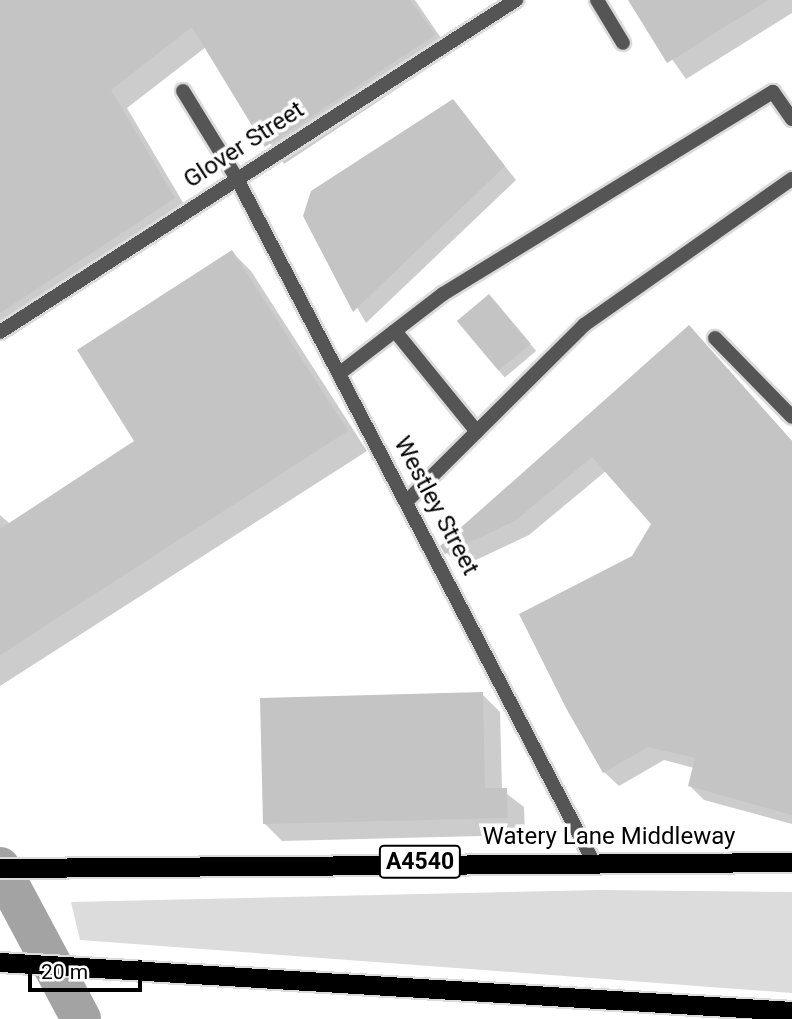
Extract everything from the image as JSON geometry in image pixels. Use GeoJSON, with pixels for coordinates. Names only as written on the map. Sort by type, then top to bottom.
{"type":"FeatureCollection","features":[{"type":"Feature","properties":{"kind":"highway","name":"Watery Lane Middleway"},"geometry":{"type":"LineString","coordinates":[[0,868],[592,859],[792,862]]}},
{"type":"Feature","properties":{"kind":"highway"},"geometry":{"type":"LineString","coordinates":[[0,962],[792,1011]]}},
{"type":"Feature","properties":{"kind":"street","name":"Glover Street"},"geometry":{"type":"LineString","coordinates":[[0,332],[236,177],[516,0]]}},
{"type":"Feature","properties":{"kind":"street"},"geometry":{"type":"LineString","coordinates":[[597,0],[622,43]]}},
{"type":"Feature","properties":{"kind":"street","name":"Westley Street"},"geometry":{"type":"LineString","coordinates":[[183,91],[236,177],[592,859]]}},
{"type":"Feature","properties":{"kind":"street"},"geometry":{"type":"LineString","coordinates":[[340,373],[443,294],[773,92],[792,119]]}},
{"type":"Feature","properties":{"kind":"street"},"geometry":{"type":"LineString","coordinates":[[407,501],[584,325],[792,178]]}},
{"type":"Feature","properties":{"kind":"street"},"geometry":{"type":"LineString","coordinates":[[395,331],[477,432]]}},
{"type":"Feature","properties":{"kind":"street"},"geometry":{"type":"LineString","coordinates":[[715,338],[792,417]]}},
{"type":"Feature","properties":{"kind":"shaded area"},"geometry":{"type":"Polygon","coordinates":[[[601,890],[792,892],[792,993],[80,940],[71,902],[601,890]]]}},
{"type":"Feature","properties":{"kind":"building"},"geometry":{"type":"Polygon","coordinates":[[[0,0],[410,0],[435,35],[265,147],[192,27],[111,90],[175,198],[0,313],[0,0]]]}},
{"type":"Feature","properties":{"kind":"building"},"geometry":{"type":"Polygon","coordinates":[[[628,0],[768,0],[667,63],[628,0]]]}},
{"type":"Feature","properties":{"kind":"building"},"geometry":{"type":"Polygon","coordinates":[[[453,99],[505,166],[353,312],[303,216],[311,191],[453,99]]]}},
{"type":"Feature","properties":{"kind":"building"},"geometry":{"type":"Polygon","coordinates":[[[232,250],[348,431],[0,655],[0,529],[134,441],[77,350],[232,250]]]}},
{"type":"Feature","properties":{"kind":"building"},"geometry":{"type":"Polygon","coordinates":[[[489,294],[531,344],[499,371],[457,321],[489,294]]]}},
{"type":"Feature","properties":{"kind":"building"},"geometry":{"type":"Polygon","coordinates":[[[689,325],[792,441],[792,815],[688,786],[695,758],[648,747],[603,773],[566,708],[519,614],[632,556],[651,524],[592,457],[515,521],[445,554],[440,546],[689,325]]]}},
{"type":"Feature","properties":{"kind":"building"},"geometry":{"type":"Polygon","coordinates":[[[483,692],[485,788],[507,788],[508,818],[263,824],[260,698],[483,692]]]}},
{"type":"Feature","properties":{"kind":"waterway"},"geometry":{"type":"LineString","coordinates":[[0,867],[81,1019]]}}]}
